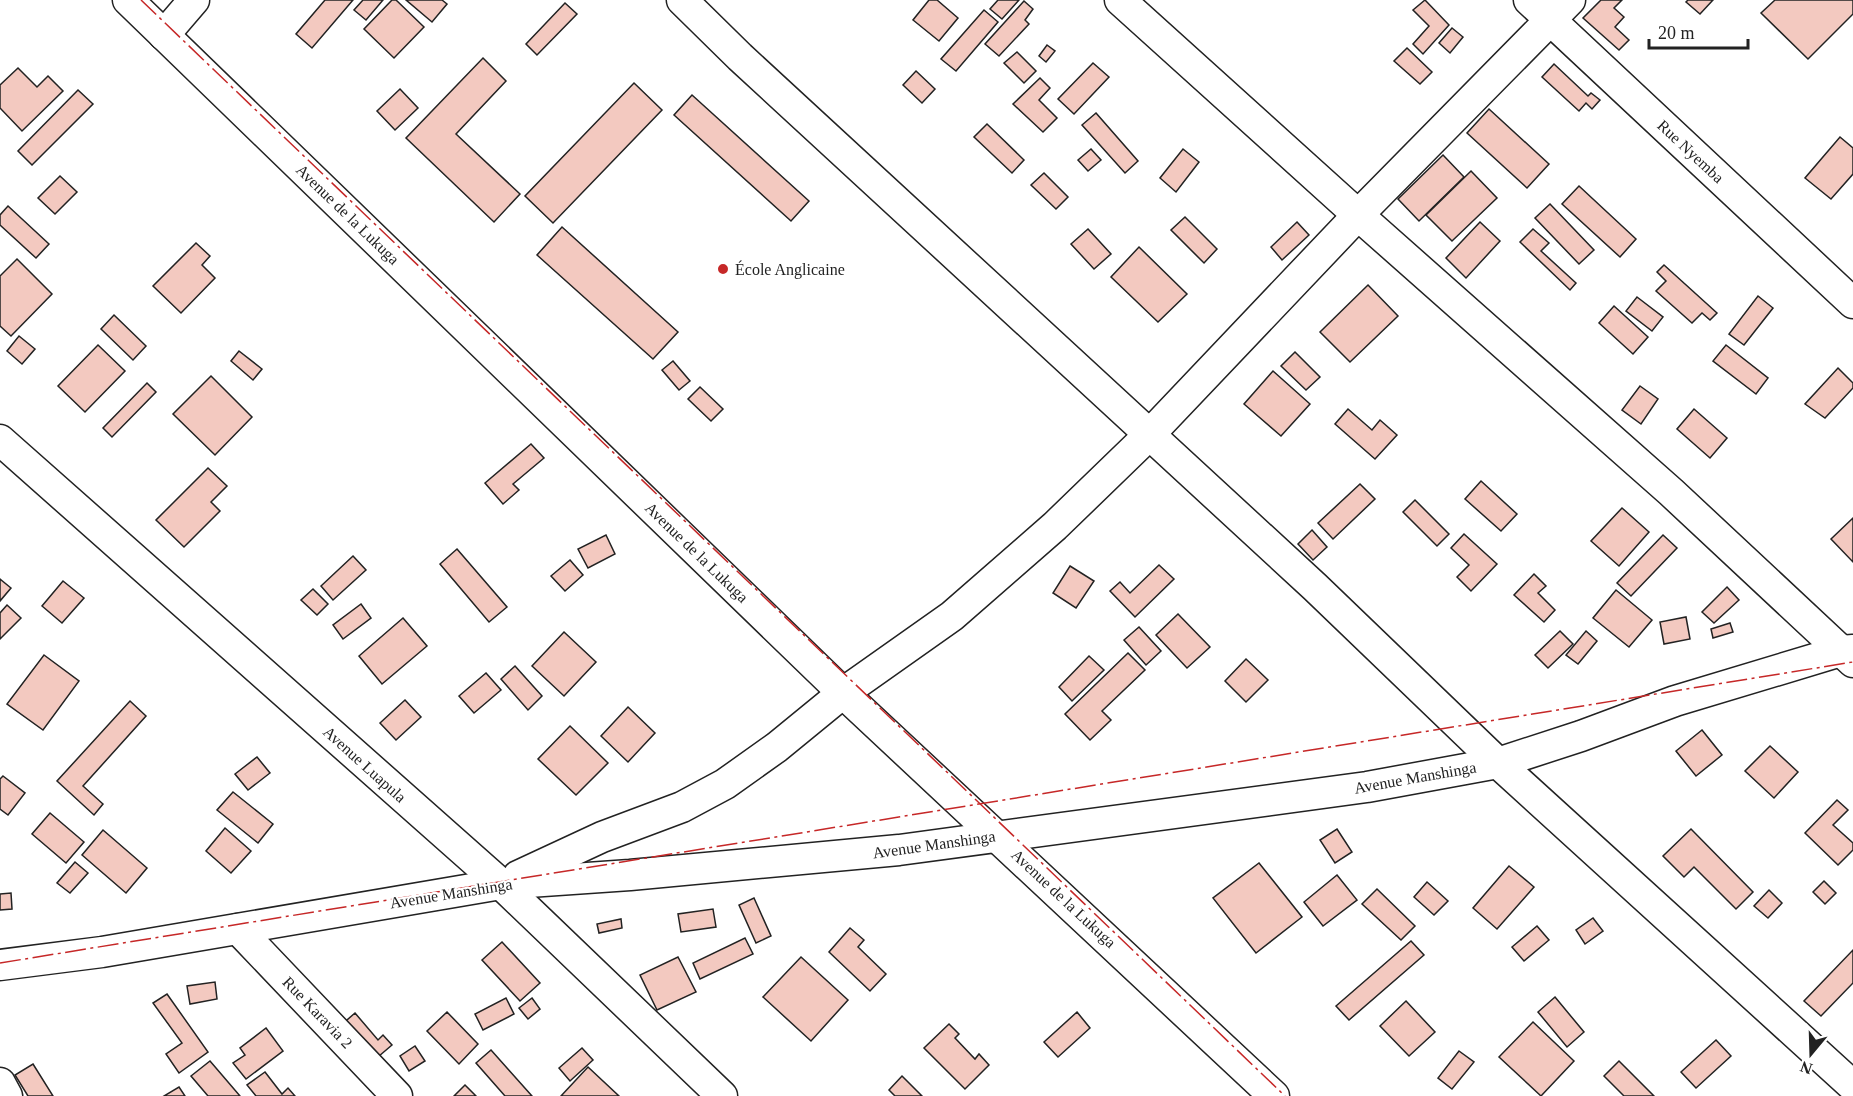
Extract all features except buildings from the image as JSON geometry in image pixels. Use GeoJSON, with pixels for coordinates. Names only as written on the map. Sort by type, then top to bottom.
{"type":"FeatureCollection","features":[{"type":"Feature","properties":{"kind":"street","name":"Avenue de la Lukuga"},"geometry":{"type":"LineString","coordinates":[[128,0],[843,693],[998,835],[1274,1096]]}},
{"type":"Feature","properties":{"kind":"street"},"geometry":{"type":"LineString","coordinates":[[164,35],[194,0]]}},
{"type":"Feature","properties":{"kind":"street"},"geometry":{"type":"LineString","coordinates":[[682,0],[740,57],[1315,587],[1498,763],[1853,1086]]}},
{"type":"Feature","properties":{"kind":"street"},"geometry":{"type":"LineString","coordinates":[[1120,0],[1849,654]]}},
{"type":"Feature","properties":{"kind":"street","name":"Rue Nyemba"},"geometry":{"type":"LineString","coordinates":[[1529,0],[1561,10],[1853,303]]}},
{"type":"Feature","properties":{"kind":"street"},"geometry":{"type":"LineString","coordinates":[[501,884],[602,837],[682,807],[725,784],[777,747],[843,693],[952,616],[1055,526],[1149,435],[1358,215],[1561,10]]}},
{"type":"Feature","properties":{"kind":"street","name":"Avenue Luapula"},"geometry":{"type":"LineString","coordinates":[[0,440],[501,884],[722,1096]]}},
{"type":"Feature","properties":{"kind":"street","name":"Avenue Manshinga"},"geometry":{"type":"LineString","coordinates":[[0,965],[102,952],[501,884],[641,874],[887,851],[1367,787],[1498,763],[1581,736],[1675,701],[1849,654]]}},
{"type":"Feature","properties":{"kind":"street","name":"Rue Karavia 2"},"geometry":{"type":"LineString","coordinates":[[238,928],[397,1096]]}},
{"type":"Feature","properties":{"kind":"street"},"geometry":{"type":"LineString","coordinates":[[0,1083],[7,1096]]}},
{"type":"Feature","properties":{"kind":"power"},"geometry":{"type":"LineString","coordinates":[[141,0],[1285,1096]]}},
{"type":"Feature","properties":{"kind":"power"},"geometry":{"type":"LineString","coordinates":[[0,963],[1853,662]]}},
{"type":"Feature","properties":{"kind":"place","name":"École Anglicaine"},"geometry":{"type":"Point","coordinates":[723,269]}}]}
